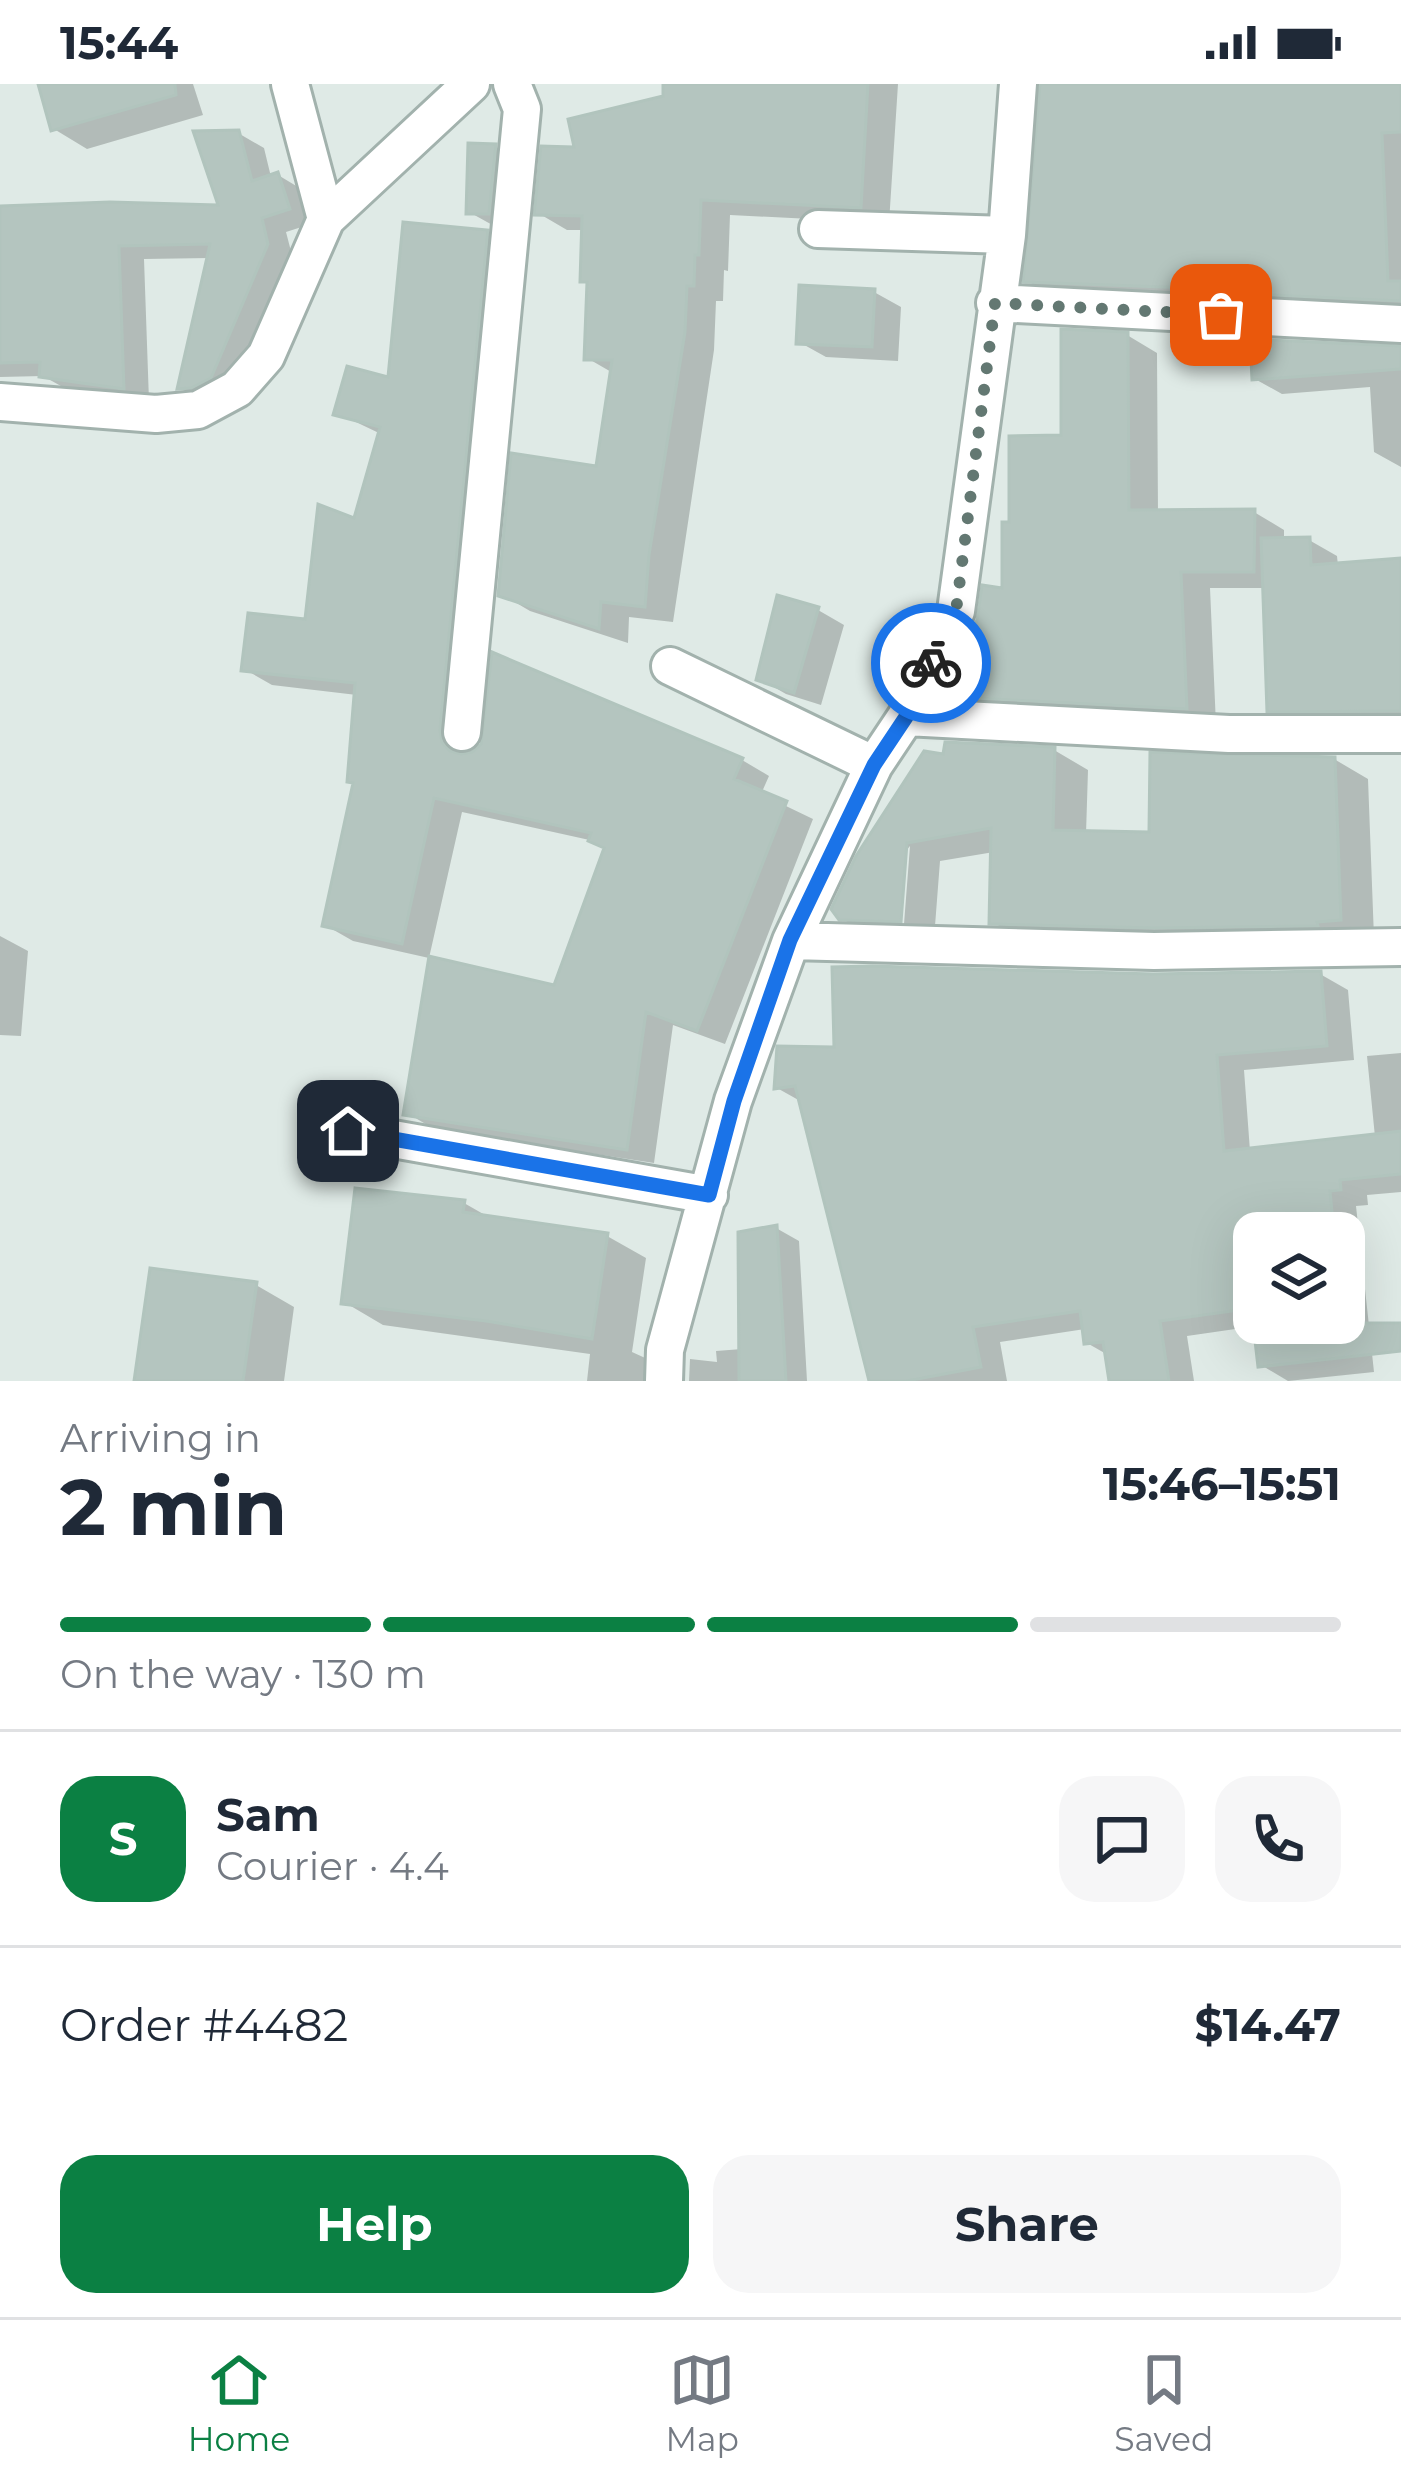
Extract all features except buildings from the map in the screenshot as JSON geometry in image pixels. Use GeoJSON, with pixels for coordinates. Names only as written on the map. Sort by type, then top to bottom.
{"type":"FeatureCollection","features":[{"type":"Feature","properties":{"kind":"street"},"geometry":{"type":"LineString","coordinates":[[290,84],[326,219]]}},
{"type":"Feature","properties":{"kind":"street"},"geometry":{"type":"LineString","coordinates":[[0,402],[156,414],[198,410],[237,389],[266,356],[326,219],[471,84]]}},
{"type":"Feature","properties":{"kind":"street"},"geometry":{"type":"LineString","coordinates":[[462,732],[519,156],[522,109],[512,84]]}},
{"type":"Feature","properties":{"kind":"street"},"geometry":{"type":"LineString","coordinates":[[664,1381],[665,1350],[734,1101],[790,940],[874,765],[906,717],[956,611],[1007,235],[1018,84]]}},
{"type":"Feature","properties":{"kind":"street"},"geometry":{"type":"LineString","coordinates":[[818,229],[1007,235]]}},
{"type":"Feature","properties":{"kind":"street"},"geometry":{"type":"LineString","coordinates":[[995,303],[1401,324]]}},
{"type":"Feature","properties":{"kind":"street"},"geometry":{"type":"LineString","coordinates":[[670,666],[874,765]]}},
{"type":"Feature","properties":{"kind":"street"},"geometry":{"type":"LineString","coordinates":[[906,717],[1229,734],[1401,734]]}},
{"type":"Feature","properties":{"kind":"street"},"geometry":{"type":"LineString","coordinates":[[790,940],[1154,951],[1401,947]]}},
{"type":"Feature","properties":{"kind":"street"},"geometry":{"type":"LineString","coordinates":[[348,1131],[709,1195]]}},
{"type":"Feature","properties":{"kind":"way so far"},"geometry":{"type":"LineString","coordinates":[[931,663],[956,611],[995,303],[1221,315]]}},
{"type":"Feature","properties":{"kind":"route"},"geometry":{"type":"LineString","coordinates":[[348,1131],[709,1195],[734,1101],[790,940],[874,765],[906,717],[931,663]]}}]}
